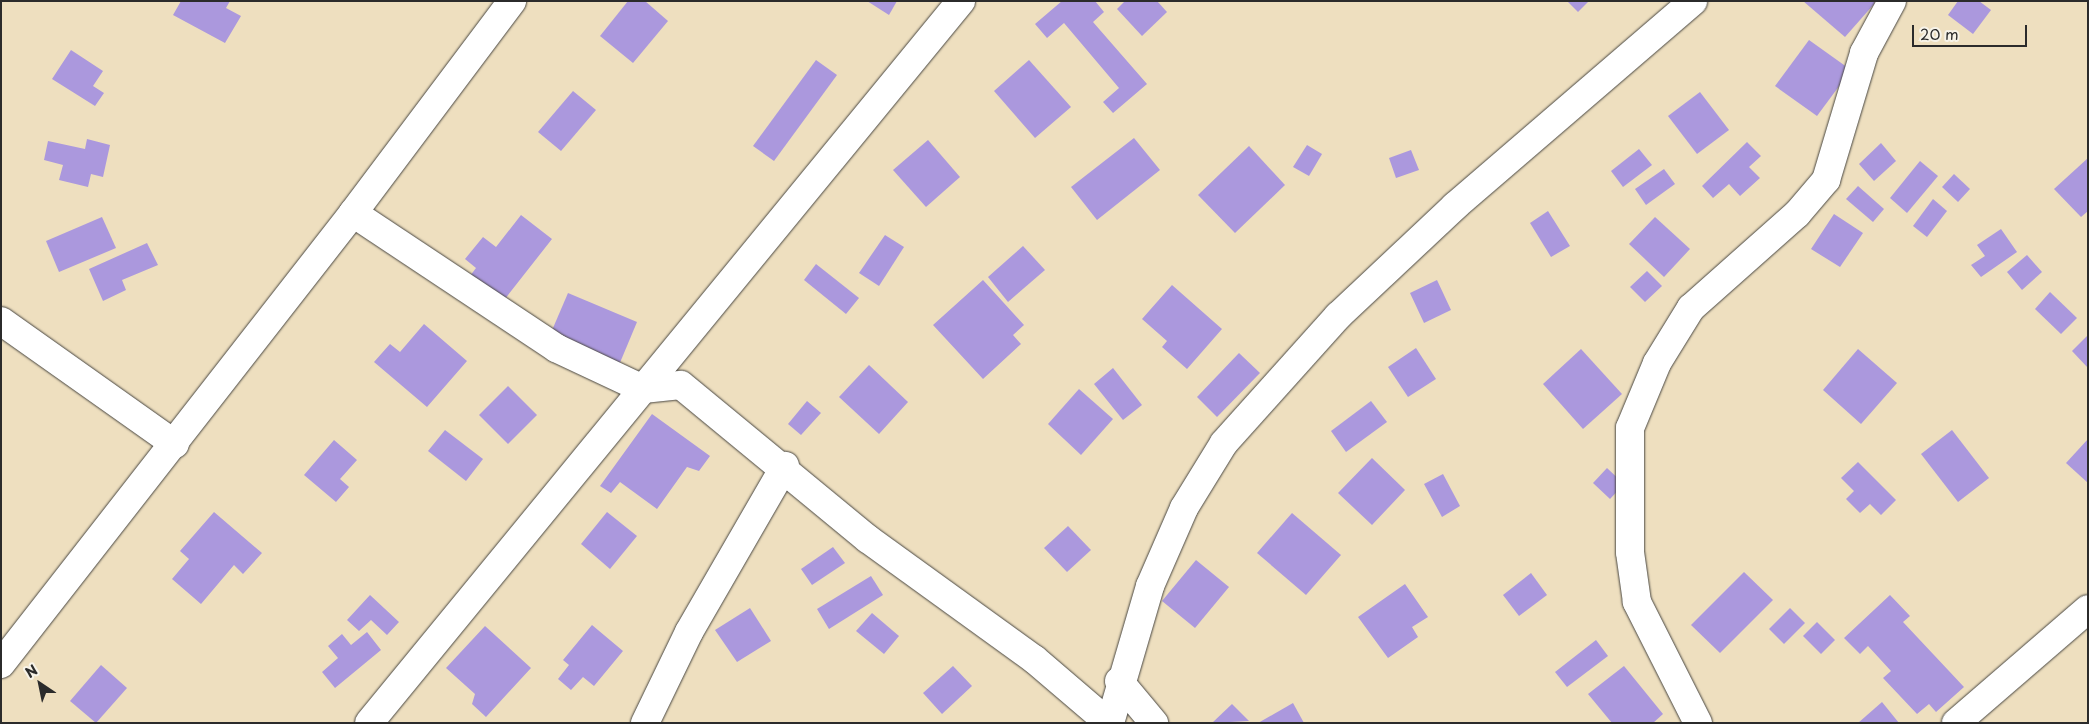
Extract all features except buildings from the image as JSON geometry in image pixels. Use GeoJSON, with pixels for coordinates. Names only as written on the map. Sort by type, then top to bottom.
{"type":"FeatureCollection","features":[{"type":"Feature","properties":{"kind":"street"},"geometry":{"type":"LineString","coordinates":[[1,664],[354,213],[512,1]]}},
{"type":"Feature","properties":{"kind":"street"},"geometry":{"type":"LineString","coordinates":[[369,723],[961,1]]}},
{"type":"Feature","properties":{"kind":"street"},"geometry":{"type":"LineString","coordinates":[[354,213],[526,331],[643,389],[682,385],[785,466],[868,539],[1034,659],[1109,723],[1119,680],[1150,586],[1184,508],[1224,443],[1338,316],[1455,206],[1693,1]]}},
{"type":"Feature","properties":{"kind":"street"},"geometry":{"type":"LineString","coordinates":[[1698,723],[1637,602],[1630,552],[1630,428],[1657,363],[1691,308],[1797,214],[1826,180],[1864,53],[1892,1]]}},
{"type":"Feature","properties":{"kind":"street"},"geometry":{"type":"LineString","coordinates":[[1,321],[175,444]]}},
{"type":"Feature","properties":{"kind":"street"},"geometry":{"type":"LineString","coordinates":[[645,723],[689,632],[785,466]]}},
{"type":"Feature","properties":{"kind":"street"},"geometry":{"type":"LineString","coordinates":[[1956,723],[2088,609]]}},
{"type":"Feature","properties":{"kind":"street"},"geometry":{"type":"LineString","coordinates":[[1119,680],[1154,723]]}}]}
